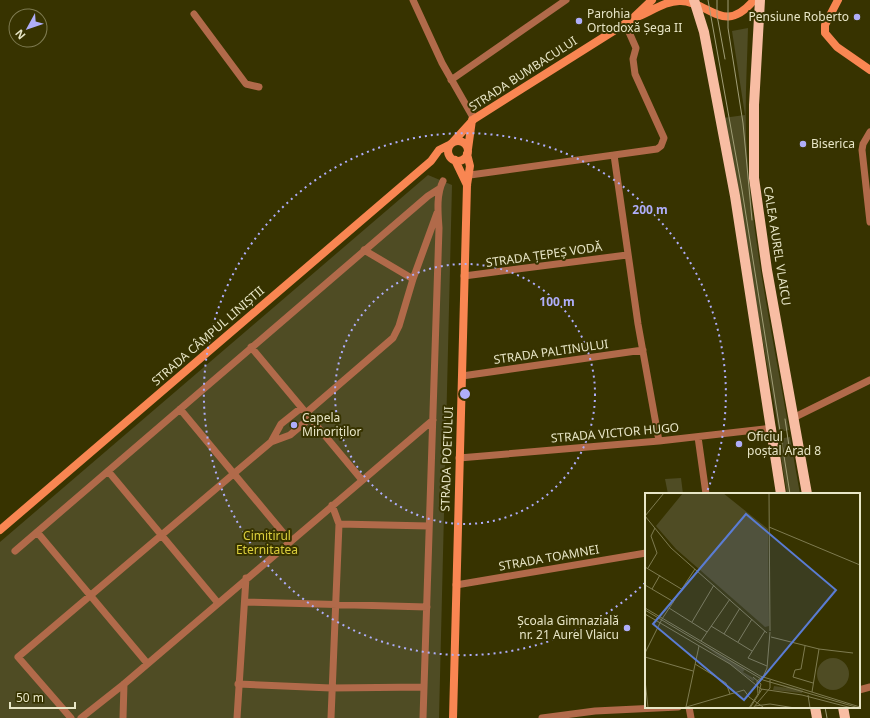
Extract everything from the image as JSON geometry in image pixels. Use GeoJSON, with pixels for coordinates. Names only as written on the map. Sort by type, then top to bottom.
{"type":"FeatureCollection","features":[{"type":"Feature","properties":{"kind":"main road","name":"CALEA AUREL VLAICU"},"geometry":{"type":"LineString","coordinates":[[760,0],[754,105],[754,178],[757,208],[807,493]]}},
{"type":"Feature","properties":{"kind":"main road"},"geometry":{"type":"LineString","coordinates":[[695,2],[704,32],[735,196],[781,493]]}},
{"type":"Feature","properties":{"kind":"main road"},"geometry":{"type":"LineString","coordinates":[[815,708],[817,718]]}},
{"type":"Feature","properties":{"kind":"main road"},"geometry":{"type":"LineString","coordinates":[[843,708],[845,718]]}},
{"type":"Feature","properties":{"kind":"street"},"geometry":{"type":"LineString","coordinates":[[413,0],[451,80],[473,119]]}},
{"type":"Feature","properties":{"kind":"street"},"geometry":{"type":"LineString","coordinates":[[451,80],[566,0]]}},
{"type":"Feature","properties":{"kind":"street","name":"STRADA BUMBACULUI"},"geometry":{"type":"LineString","coordinates":[[628,22],[652,0]]}},
{"type":"Feature","properties":{"kind":"street"},"geometry":{"type":"LineString","coordinates":[[695,2],[714,14],[725,16],[740,12],[754,0]]}},
{"type":"Feature","properties":{"kind":"street"},"geometry":{"type":"LineString","coordinates":[[838,0],[825,25],[825,33],[837,47],[870,70]]}},
{"type":"Feature","properties":{"kind":"street","name":"STRADA BUMBACULUI"},"geometry":{"type":"LineString","coordinates":[[468,151],[473,119],[628,22],[678,1],[695,2]]}},
{"type":"Feature","properties":{"kind":"street"},"geometry":{"type":"LineString","coordinates":[[194,14],[246,84],[260,87]]}},
{"type":"Feature","properties":{"kind":"street"},"geometry":{"type":"LineString","coordinates":[[470,175],[657,149],[661,146],[664,138],[635,74],[633,59],[636,48],[628,22]]}},
{"type":"Feature","properties":{"kind":"street","name":"STRADA CÂMPUL LINIȘTII"},"geometry":{"type":"LineString","coordinates":[[0,530],[431,160],[439,150],[451,143],[473,119]]}},
{"type":"Feature","properties":{"kind":"street"},"geometry":{"type":"LineString","coordinates":[[870,132],[862,150],[870,222]]}},
{"type":"Feature","properties":{"kind":"street"},"geometry":{"type":"LineString","coordinates":[[431,160],[452,159],[462,160],[468,151],[463,142],[451,143],[448,150],[452,159],[467,185]]}},
{"type":"Feature","properties":{"kind":"street","name":"STRADA POETULUI"},"geometry":{"type":"LineString","coordinates":[[453,718],[464,276],[467,185],[470,175],[468,151]]}},
{"type":"Feature","properties":{"kind":"street"},"geometry":{"type":"LineString","coordinates":[[614,155],[627,255],[659,441]]}},
{"type":"Feature","properties":{"kind":"street"},"geometry":{"type":"LineString","coordinates":[[423,718],[439,228],[438,212],[439,189],[443,181]]}},
{"type":"Feature","properties":{"kind":"street"},"geometry":{"type":"LineString","coordinates":[[14,551],[364,250],[428,196],[439,189]]}},
{"type":"Feature","properties":{"kind":"street"},"geometry":{"type":"LineString","coordinates":[[71,718],[18,657],[234,472],[271,442],[290,435],[306,413],[393,338],[399,326],[413,278],[438,212]]}},
{"type":"Feature","properties":{"kind":"street"},"geometry":{"type":"LineString","coordinates":[[364,250],[413,278]]}},
{"type":"Feature","properties":{"kind":"street","name":"STRADA ȚEPEȘ VODĂ"},"geometry":{"type":"LineString","coordinates":[[464,276],[627,255]]}},
{"type":"Feature","properties":{"kind":"street"},"geometry":{"type":"LineString","coordinates":[[251,347],[362,480]]}},
{"type":"Feature","properties":{"kind":"street","name":"STRADA PALTINULUI"},"geometry":{"type":"LineString","coordinates":[[462,376],[643,350]]}},
{"type":"Feature","properties":{"kind":"street"},"geometry":{"type":"LineString","coordinates":[[793,418],[870,380]]}},
{"type":"Feature","properties":{"kind":"street"},"geometry":{"type":"LineString","coordinates":[[180,409],[290,541]]}},
{"type":"Feature","properties":{"kind":"street"},"geometry":{"type":"LineString","coordinates":[[271,442],[281,424],[287,417],[306,413]]}},
{"type":"Feature","properties":{"kind":"street"},"geometry":{"type":"LineString","coordinates":[[81,718],[124,684],[246,578],[433,420]]}},
{"type":"Feature","properties":{"kind":"street","name":"STRADA VICTOR HUGO"},"geometry":{"type":"LineString","coordinates":[[459,458],[659,441],[772,428]]}},
{"type":"Feature","properties":{"kind":"street"},"geometry":{"type":"LineString","coordinates":[[698,437],[706,493]]}},
{"type":"Feature","properties":{"kind":"street"},"geometry":{"type":"LineString","coordinates":[[108,471],[218,603]]}},
{"type":"Feature","properties":{"kind":"street"},"geometry":{"type":"LineString","coordinates":[[331,718],[334,604],[339,524],[332,505]]}},
{"type":"Feature","properties":{"kind":"street"},"geometry":{"type":"LineString","coordinates":[[339,524],[429,526]]}},
{"type":"Feature","properties":{"kind":"street"},"geometry":{"type":"LineString","coordinates":[[37,532],[147,663]]}},
{"type":"Feature","properties":{"kind":"street","name":"STRADA TOAMNEI"},"geometry":{"type":"LineString","coordinates":[[456,585],[645,553]]}},
{"type":"Feature","properties":{"kind":"street"},"geometry":{"type":"LineString","coordinates":[[237,718],[246,578]]}},
{"type":"Feature","properties":{"kind":"street"},"geometry":{"type":"LineString","coordinates":[[245,602],[427,607]]}},
{"type":"Feature","properties":{"kind":"street"},"geometry":{"type":"LineString","coordinates":[[123,718],[124,684]]}},
{"type":"Feature","properties":{"kind":"street"},"geometry":{"type":"LineString","coordinates":[[238,684],[331,688],[424,687]]}},
{"type":"Feature","properties":{"kind":"street"},"geometry":{"type":"LineString","coordinates":[[860,690],[870,687]]}},
{"type":"Feature","properties":{"kind":"street"},"geometry":{"type":"LineString","coordinates":[[542,718],[596,715],[668,708]]}},
{"type":"Feature","properties":{"kind":"street"},"geometry":{"type":"LineString","coordinates":[[689,708],[690,718]]}},
{"type":"Feature","properties":{"kind":"green space"},"geometry":{"type":"Polygon","coordinates":[[[748,28],[746,107],[747,153],[759,257],[789,430],[779,432],[723,118],[745,115],[732,31],[748,28]]]}},
{"type":"Feature","properties":{"kind":"green space","name":"Cimitirul Eternitatea"},"geometry":{"type":"Polygon","coordinates":[[[428,175],[452,185],[439,718],[0,718],[0,542],[428,175]]]}},
{"type":"Feature","properties":{"kind":"green space"},"geometry":{"type":"Polygon","coordinates":[[[790,437],[800,493],[787,493],[778,439],[790,437]]]}},
{"type":"Feature","properties":{"kind":"green space"},"geometry":{"type":"Polygon","coordinates":[[[681,478],[683,493],[668,493],[665,479],[681,478]]]}},
{"type":"Feature","properties":{"kind":"tram line"},"geometry":{"type":"LineString","coordinates":[[708,0],[742,190],[790,493]]}},
{"type":"Feature","properties":{"kind":"tram line"},"geometry":{"type":"LineString","coordinates":[[717,0],[717,15],[725,59]]}},
{"type":"Feature","properties":{"kind":"tram line"},"geometry":{"type":"LineString","coordinates":[[728,0],[728,28],[743,123],[752,220]]}},
{"type":"Feature","properties":{"kind":"tram line"},"geometry":{"type":"LineString","coordinates":[[785,419],[789,446]]}},
{"type":"Feature","properties":{"kind":"tram line"},"geometry":{"type":"LineString","coordinates":[[825,708],[827,718]]}},
{"type":"Feature","properties":{"kind":"place","name":"Pensiune Roberto"},"geometry":{"type":"Point","coordinates":[857,17]}},
{"type":"Feature","properties":{"kind":"place","name":"Parohia Ortodoxă Șega II"},"geometry":{"type":"Point","coordinates":[579,21]}},
{"type":"Feature","properties":{"kind":"place","name":"Biserica"},"geometry":{"type":"Point","coordinates":[803,144]}},
{"type":"Feature","properties":{"kind":"place","name":"Capela Minoriților"},"geometry":{"type":"Point","coordinates":[294,425]}},
{"type":"Feature","properties":{"kind":"place","name":"Oficiul poștal Arad 8"},"geometry":{"type":"Point","coordinates":[739,444]}},
{"type":"Feature","properties":{"kind":"place","name":"Școala Gimnazială nr. 21 Aurel Vlaicu"},"geometry":{"type":"Point","coordinates":[627,628]}}]}
